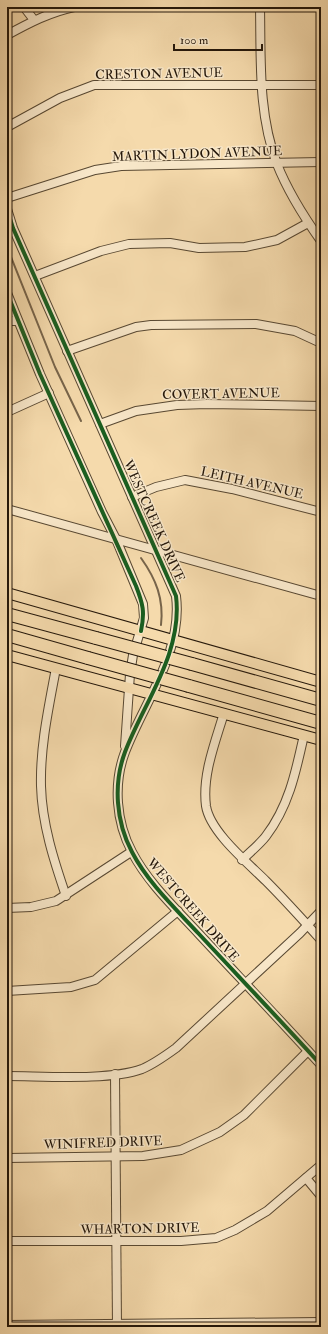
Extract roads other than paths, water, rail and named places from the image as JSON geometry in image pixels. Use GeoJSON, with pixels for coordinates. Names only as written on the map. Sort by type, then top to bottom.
{"type":"FeatureCollection","features":[{"type":"Feature","properties":{"kind":"highway"},"geometry":{"type":"LineString","coordinates":[[7,614],[321,700]]}},
{"type":"Feature","properties":{"kind":"highway"},"geometry":{"type":"LineString","coordinates":[[7,635],[321,723]]}},
{"type":"Feature","properties":{"kind":"main road"},"geometry":{"type":"LineString","coordinates":[[7,593],[174,639],[321,682]]}},
{"type":"Feature","properties":{"kind":"main road"},"geometry":{"type":"LineString","coordinates":[[7,655],[321,740]]}},
{"type":"Feature","properties":{"kind":"street"},"geometry":{"type":"LineString","coordinates":[[24,7],[34,20]]}},
{"type":"Feature","properties":{"kind":"street"},"geometry":{"type":"LineString","coordinates":[[7,35],[34,20],[74,7]]}},
{"type":"Feature","properties":{"kind":"street"},"geometry":{"type":"LineString","coordinates":[[260,7],[261,84],[264,115],[277,164],[288,188],[308,223],[321,241]]}},
{"type":"Feature","properties":{"kind":"street","name":"CRESTON AVENUE"},"geometry":{"type":"LineString","coordinates":[[7,127],[60,98],[94,85],[321,84]]}},
{"type":"Feature","properties":{"kind":"street","name":"MARTIN LYDON AVENUE"},"geometry":{"type":"LineString","coordinates":[[7,198],[95,170],[121,166],[192,163],[277,164],[321,162]]}},
{"type":"Feature","properties":{"kind":"street","name":"WESTCREEK DRIVE"},"geometry":{"type":"LineString","coordinates":[[7,209],[13,228],[176,596],[178,613],[174,639],[152,694],[125,753]]}},
{"type":"Feature","properties":{"kind":"street"},"geometry":{"type":"LineString","coordinates":[[35,276],[101,251],[129,244],[170,243],[206,248],[246,247],[277,240],[308,223]]}},
{"type":"Feature","properties":{"kind":"street","name":"WESTCREEK DRIVE"},"geometry":{"type":"LineString","coordinates":[[7,293],[17,321],[102,512],[116,539],[143,604],[144,618],[133,655],[129,687],[125,753],[117,793],[122,824],[131,852],[147,876],[178,911],[321,1065]]}},
{"type":"Feature","properties":{"kind":"street"},"geometry":{"type":"LineString","coordinates":[[7,321],[17,321]]}},
{"type":"Feature","properties":{"kind":"street"},"geometry":{"type":"LineString","coordinates":[[67,350],[136,327],[151,324],[256,324],[295,331],[321,343]]}},
{"type":"Feature","properties":{"kind":"street"},"geometry":{"type":"LineString","coordinates":[[7,412],[15,410],[49,393]]}},
{"type":"Feature","properties":{"kind":"street","name":"COVERT AVENUE"},"geometry":{"type":"LineString","coordinates":[[100,424],[136,411],[177,405],[207,404],[321,406]]}},
{"type":"Feature","properties":{"kind":"street","name":"LEITH AVENUE"},"geometry":{"type":"LineString","coordinates":[[132,497],[156,487],[185,480],[232,489],[321,512]]}},
{"type":"Feature","properties":{"kind":"street"},"geometry":{"type":"LineString","coordinates":[[7,509],[321,596]]}},
{"type":"Feature","properties":{"kind":"street"},"geometry":{"type":"LineString","coordinates":[[56,668],[46,721],[41,786],[45,822],[52,852],[66,896]]}},
{"type":"Feature","properties":{"kind":"street"},"geometry":{"type":"LineString","coordinates":[[224,713],[209,764],[205,788],[206,807],[215,827],[242,860],[266,881],[321,940]]}},
{"type":"Feature","properties":{"kind":"street"},"geometry":{"type":"LineString","coordinates":[[242,860],[266,836],[286,802],[294,780],[304,735]]}},
{"type":"Feature","properties":{"kind":"street"},"geometry":{"type":"LineString","coordinates":[[7,908],[47,904],[66,896],[131,852]]}},
{"type":"Feature","properties":{"kind":"street"},"geometry":{"type":"LineString","coordinates":[[7,991],[71,987],[95,980],[178,911]]}},
{"type":"Feature","properties":{"kind":"street"},"geometry":{"type":"LineString","coordinates":[[7,1076],[115,1074],[141,1069],[163,1058],[176,1048],[245,984],[321,911]]}},
{"type":"Feature","properties":{"kind":"street","name":"WINIFRED DRIVE"},"geometry":{"type":"LineString","coordinates":[[7,1158],[115,1157],[158,1155],[181,1150],[220,1132],[244,1115],[308,1051]]}},
{"type":"Feature","properties":{"kind":"street"},"geometry":{"type":"LineString","coordinates":[[115,1074],[117,1325]]}},
{"type":"Feature","properties":{"kind":"street","name":"WHARTON DRIVE"},"geometry":{"type":"LineString","coordinates":[[7,1241],[116,1242],[207,1240],[222,1236],[268,1211],[321,1165]]}},
{"type":"Feature","properties":{"kind":"street"},"geometry":{"type":"LineString","coordinates":[[306,1178],[321,1196]]}},
{"type":"Feature","properties":{"kind":"street"},"geometry":{"type":"LineString","coordinates":[[7,1325],[321,1322]]}},
{"type":"Feature","properties":{"kind":"waterway"},"geometry":{"type":"LineString","coordinates":[[7,247],[55,367],[81,421]]}},
{"type":"Feature","properties":{"kind":"waterway"},"geometry":{"type":"LineString","coordinates":[[141,558],[151,574],[158,590],[162,616],[161,625]]}}]}
